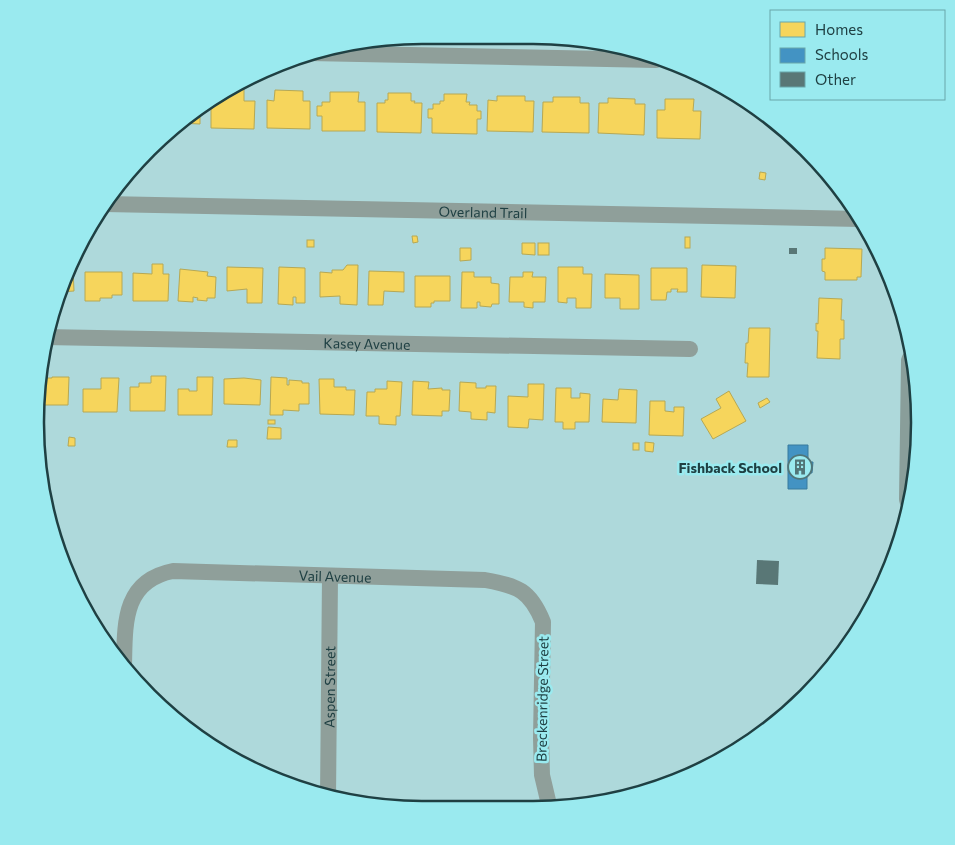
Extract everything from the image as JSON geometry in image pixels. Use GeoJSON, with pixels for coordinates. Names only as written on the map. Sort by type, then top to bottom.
{"type":"FeatureCollection","features":[{"type":"Feature","properties":{"kind":"street"},"geometry":{"type":"LineString","coordinates":[[340,53],[618,54]]}},
{"type":"Feature","properties":{"kind":"street","name":"Overland Trail"},"geometry":{"type":"LineString","coordinates":[[113,204],[852,219]]}},
{"type":"Feature","properties":{"kind":"street","name":"Kasey Avenue"},"geometry":{"type":"LineString","coordinates":[[54,337],[690,349]]}},
{"type":"Feature","properties":{"kind":"street","name":"Vail Avenue"},"geometry":{"type":"LineString","coordinates":[[124,656],[125,625],[131,599],[146,581],[159,574],[173,571],[485,580],[506,584],[526,593]]}},
{"type":"Feature","properties":{"kind":"street","name":"Aspen Street"},"geometry":{"type":"LineString","coordinates":[[328,789],[330,576]]}},
{"type":"Feature","properties":{"kind":"street","name":"Breckenridge Street"},"geometry":{"type":"LineString","coordinates":[[526,593],[537,606],[543,622],[542,775],[548,800]]}},
{"type":"Feature","properties":{"kind":"building: Homes"},"geometry":{"type":"Polygon","coordinates":[[[244,89],[244,101],[255,101],[254,129],[211,128],[211,109],[233,94],[244,89]]]}},
{"type":"Feature","properties":{"kind":"building: Homes"},"geometry":{"type":"Polygon","coordinates":[[[275,90],[303,91],[303,101],[310,101],[310,129],[267,128],[267,100],[274,101],[275,90]]]}},
{"type":"Feature","properties":{"kind":"building: Homes"},"geometry":{"type":"Polygon","coordinates":[[[330,92],[359,92],[358,102],[365,102],[365,131],[322,131],[322,116],[317,116],[317,106],[322,106],[322,102],[330,102],[330,92]]]}},
{"type":"Feature","properties":{"kind":"building: Homes"},"geometry":{"type":"Polygon","coordinates":[[[388,93],[411,93],[411,101],[422,103],[421,133],[377,132],[377,103],[385,103],[385,100],[388,100],[388,93]]]}},
{"type":"Feature","properties":{"kind":"building: Homes"},"geometry":{"type":"Polygon","coordinates":[[[444,94],[467,94],[466,102],[470,102],[469,105],[477,105],[477,111],[481,111],[481,119],[477,119],[477,134],[432,133],[432,118],[428,118],[428,109],[433,109],[433,104],[440,104],[440,101],[444,101],[444,94]]]}},
{"type":"Feature","properties":{"kind":"building: Homes"},"geometry":{"type":"Polygon","coordinates":[[[497,96],[525,96],[525,101],[534,101],[533,132],[487,131],[488,100],[497,101],[497,96]]]}},
{"type":"Feature","properties":{"kind":"building: Homes"},"geometry":{"type":"Polygon","coordinates":[[[553,97],[580,97],[580,103],[589,103],[589,133],[542,132],[543,102],[553,102],[553,97]]]}},
{"type":"Feature","properties":{"kind":"building: Homes"},"geometry":{"type":"Polygon","coordinates":[[[608,98],[635,99],[635,104],[645,104],[644,135],[598,133],[599,103],[608,103],[608,98]]]}},
{"type":"Feature","properties":{"kind":"building: Homes"},"geometry":{"type":"Polygon","coordinates":[[[665,99],[694,99],[693,111],[701,111],[700,139],[657,138],[657,110],[665,110],[665,99]]]}},
{"type":"Feature","properties":{"kind":"building: Homes"},"geometry":{"type":"Polygon","coordinates":[[[200,116],[200,124],[190,124],[200,116]]]}},
{"type":"Feature","properties":{"kind":"building: Homes"},"geometry":{"type":"Polygon","coordinates":[[[760,172],[766,173],[765,180],[759,179],[760,172]]]}},
{"type":"Feature","properties":{"kind":"building: Homes"},"geometry":{"type":"Polygon","coordinates":[[[412,236],[417,236],[418,242],[413,243],[412,236]]]}},
{"type":"Feature","properties":{"kind":"building: Homes"},"geometry":{"type":"Polygon","coordinates":[[[685,237],[690,237],[690,248],[685,248],[685,237]]]}},
{"type":"Feature","properties":{"kind":"building: Homes"},"geometry":{"type":"Polygon","coordinates":[[[307,240],[314,240],[314,247],[307,247],[307,240]]]}},
{"type":"Feature","properties":{"kind":"building: Homes"},"geometry":{"type":"Polygon","coordinates":[[[522,243],[535,243],[535,255],[522,254],[522,243]]]}},
{"type":"Feature","properties":{"kind":"building: Homes"},"geometry":{"type":"Polygon","coordinates":[[[538,243],[549,243],[549,255],[538,255],[538,243]]]}},
{"type":"Feature","properties":{"kind":"building: Homes"},"geometry":{"type":"Polygon","coordinates":[[[460,248],[471,248],[471,260],[460,261],[460,248]]]}},
{"type":"Feature","properties":{"kind":"building: Homes"},"geometry":{"type":"Polygon","coordinates":[[[825,248],[862,249],[861,277],[857,277],[857,280],[825,280],[825,272],[822,271],[822,259],[825,259],[825,248]]]}},
{"type":"Feature","properties":{"kind":"building: Homes"},"geometry":{"type":"Polygon","coordinates":[[[152,264],[163,264],[163,274],[169,274],[168,301],[133,301],[133,273],[152,274],[152,264]]]}},
{"type":"Feature","properties":{"kind":"building: Homes"},"geometry":{"type":"Polygon","coordinates":[[[347,265],[358,265],[357,305],[340,304],[340,296],[320,297],[320,272],[332,273],[332,270],[343,270],[347,265]]]}},
{"type":"Feature","properties":{"kind":"building: Homes"},"geometry":{"type":"Polygon","coordinates":[[[702,265],[736,266],[735,298],[701,297],[702,265]]]}},
{"type":"Feature","properties":{"kind":"building: Homes"},"geometry":{"type":"Polygon","coordinates":[[[227,267],[263,268],[262,303],[247,303],[247,289],[227,291],[227,267]]]}},
{"type":"Feature","properties":{"kind":"building: Homes"},"geometry":{"type":"Polygon","coordinates":[[[279,267],[305,268],[305,303],[296,303],[296,297],[293,297],[293,305],[278,304],[279,267]]]}},
{"type":"Feature","properties":{"kind":"building: Homes"},"geometry":{"type":"Polygon","coordinates":[[[558,267],[583,267],[583,274],[592,274],[591,308],[576,308],[576,298],[567,298],[567,303],[558,302],[558,267]]]}},
{"type":"Feature","properties":{"kind":"building: Homes"},"geometry":{"type":"Polygon","coordinates":[[[651,268],[687,268],[687,292],[677,292],[678,289],[671,289],[671,292],[667,292],[666,300],[651,300],[651,268]]]}},
{"type":"Feature","properties":{"kind":"building: Homes"},"geometry":{"type":"Polygon","coordinates":[[[180,269],[208,272],[207,276],[216,277],[215,298],[207,298],[207,301],[197,300],[198,298],[193,297],[193,302],[178,301],[180,269]]]}},
{"type":"Feature","properties":{"kind":"building: Homes"},"geometry":{"type":"Polygon","coordinates":[[[369,271],[404,272],[404,292],[384,291],[383,305],[368,305],[369,271]]]}},
{"type":"Feature","properties":{"kind":"building: Homes"},"geometry":{"type":"Polygon","coordinates":[[[85,272],[122,272],[122,295],[112,295],[112,298],[100,298],[100,301],[85,301],[85,272]]]}},
{"type":"Feature","properties":{"kind":"building: Homes"},"geometry":{"type":"Polygon","coordinates":[[[462,272],[474,272],[474,277],[491,277],[491,283],[499,284],[499,304],[492,304],[491,307],[480,306],[480,302],[477,302],[477,308],[461,308],[462,272]]]}},
{"type":"Feature","properties":{"kind":"building: Homes"},"geometry":{"type":"Polygon","coordinates":[[[523,272],[533,272],[532,277],[546,277],[545,302],[533,302],[533,308],[524,307],[524,302],[509,302],[510,277],[523,277],[523,272]]]}},
{"type":"Feature","properties":{"kind":"building: Homes"},"geometry":{"type":"Polygon","coordinates":[[[605,274],[639,275],[639,309],[620,309],[620,298],[605,298],[605,274]]]}},
{"type":"Feature","properties":{"kind":"building: Homes"},"geometry":{"type":"Polygon","coordinates":[[[415,276],[450,276],[450,301],[434,301],[434,303],[431,303],[431,307],[415,307],[415,276]]]}},
{"type":"Feature","properties":{"kind":"building: Homes"},"geometry":{"type":"Polygon","coordinates":[[[73,277],[74,291],[68,291],[73,277]]]}},
{"type":"Feature","properties":{"kind":"building: Homes"},"geometry":{"type":"Polygon","coordinates":[[[819,298],[842,299],[841,320],[844,320],[844,339],[840,339],[840,359],[817,358],[818,331],[816,331],[816,323],[818,324],[819,298]]]}},
{"type":"Feature","properties":{"kind":"building: Homes"},"geometry":{"type":"Polygon","coordinates":[[[749,328],[770,328],[769,377],[747,377],[748,363],[745,363],[749,328]]]}},
{"type":"Feature","properties":{"kind":"building: Homes"},"geometry":{"type":"Polygon","coordinates":[[[151,376],[166,376],[165,411],[130,411],[130,387],[139,387],[139,383],[151,383],[151,376]]]}},
{"type":"Feature","properties":{"kind":"building: Homes"},"geometry":{"type":"Polygon","coordinates":[[[69,377],[68,405],[45,405],[47,378],[69,377]]]}},
{"type":"Feature","properties":{"kind":"building: Homes"},"geometry":{"type":"Polygon","coordinates":[[[197,377],[213,377],[212,415],[178,415],[178,389],[197,391],[197,377]]]}},
{"type":"Feature","properties":{"kind":"building: Homes"},"geometry":{"type":"Polygon","coordinates":[[[271,377],[287,378],[287,385],[289,385],[289,380],[309,383],[309,404],[299,404],[299,411],[283,410],[283,415],[270,415],[271,377]]]}},
{"type":"Feature","properties":{"kind":"building: Homes"},"geometry":{"type":"Polygon","coordinates":[[[101,378],[119,378],[117,412],[83,412],[83,389],[101,389],[101,378]]]}},
{"type":"Feature","properties":{"kind":"building: Homes"},"geometry":{"type":"Polygon","coordinates":[[[244,378],[261,380],[260,405],[224,404],[224,379],[244,378]]]}},
{"type":"Feature","properties":{"kind":"building: Homes"},"geometry":{"type":"Polygon","coordinates":[[[319,379],[334,379],[334,387],[346,387],[346,390],[355,390],[354,415],[320,414],[319,379]]]}},
{"type":"Feature","properties":{"kind":"building: Homes"},"geometry":{"type":"Polygon","coordinates":[[[387,381],[402,382],[400,416],[396,416],[396,425],[379,424],[379,416],[366,416],[367,392],[375,392],[375,389],[387,389],[387,381]]]}},
{"type":"Feature","properties":{"kind":"building: Homes"},"geometry":{"type":"Polygon","coordinates":[[[413,381],[429,382],[428,389],[442,388],[442,390],[450,390],[449,411],[442,411],[442,416],[412,415],[413,381]]]}},
{"type":"Feature","properties":{"kind":"building: Homes"},"geometry":{"type":"Polygon","coordinates":[[[460,382],[476,383],[476,388],[496,386],[495,413],[487,412],[487,420],[471,419],[471,412],[459,411],[460,382]]]}},
{"type":"Feature","properties":{"kind":"building: Homes"},"geometry":{"type":"Polygon","coordinates":[[[528,384],[544,384],[543,420],[529,419],[528,428],[508,427],[508,396],[528,397],[528,384]]]}},
{"type":"Feature","properties":{"kind":"building: Homes"},"geometry":{"type":"Polygon","coordinates":[[[556,388],[571,388],[571,398],[580,398],[580,393],[590,394],[589,422],[575,422],[575,429],[563,429],[563,422],[555,422],[556,388]]]}},
{"type":"Feature","properties":{"kind":"building: Homes"},"geometry":{"type":"Polygon","coordinates":[[[619,389],[637,390],[636,423],[602,422],[603,399],[618,400],[619,389]]]}},
{"type":"Feature","properties":{"kind":"building: Homes"},"geometry":{"type":"Polygon","coordinates":[[[729,391],[746,421],[713,439],[701,419],[721,408],[716,399],[729,391]]]}},
{"type":"Feature","properties":{"kind":"building: Homes"},"geometry":{"type":"Polygon","coordinates":[[[767,398],[770,402],[760,408],[758,403],[767,398]]]}},
{"type":"Feature","properties":{"kind":"building: Homes"},"geometry":{"type":"Polygon","coordinates":[[[650,401],[665,401],[665,411],[674,412],[674,407],[684,407],[683,436],[649,435],[650,401]]]}},
{"type":"Feature","properties":{"kind":"building: Homes"},"geometry":{"type":"Polygon","coordinates":[[[268,420],[275,420],[275,424],[268,424],[268,420]]]}},
{"type":"Feature","properties":{"kind":"building: Homes"},"geometry":{"type":"Polygon","coordinates":[[[268,427],[281,428],[281,439],[267,439],[268,427]]]}},
{"type":"Feature","properties":{"kind":"building: Homes"},"geometry":{"type":"Polygon","coordinates":[[[69,437],[75,438],[75,446],[68,446],[69,437]]]}},
{"type":"Feature","properties":{"kind":"building: Homes"},"geometry":{"type":"Polygon","coordinates":[[[228,440],[237,440],[237,447],[227,447],[228,440]]]}},
{"type":"Feature","properties":{"kind":"building: Homes"},"geometry":{"type":"Polygon","coordinates":[[[645,442],[654,443],[653,452],[645,451],[645,442]]]}},
{"type":"Feature","properties":{"kind":"building: Homes"},"geometry":{"type":"Polygon","coordinates":[[[633,443],[639,443],[639,450],[633,450],[633,443]]]}},
{"type":"Feature","properties":{"kind":"building: Schools","name":"Fishback School"},"geometry":{"type":"Polygon","coordinates":[[[788,445],[808,445],[808,462],[813,462],[812,473],[807,473],[807,489],[788,489],[788,445]]]}},
{"type":"Feature","properties":{"kind":"building: Other"},"geometry":{"type":"Polygon","coordinates":[[[789,248],[797,248],[797,254],[789,254],[789,248]]]}},
{"type":"Feature","properties":{"kind":"building: Other"},"geometry":{"type":"Polygon","coordinates":[[[757,560],[779,561],[778,585],[756,584],[757,560]]]}},
{"type":"Feature","properties":{"kind":"place","name":"Fishback School"},"geometry":{"type":"Point","coordinates":[800,467]}}]}
